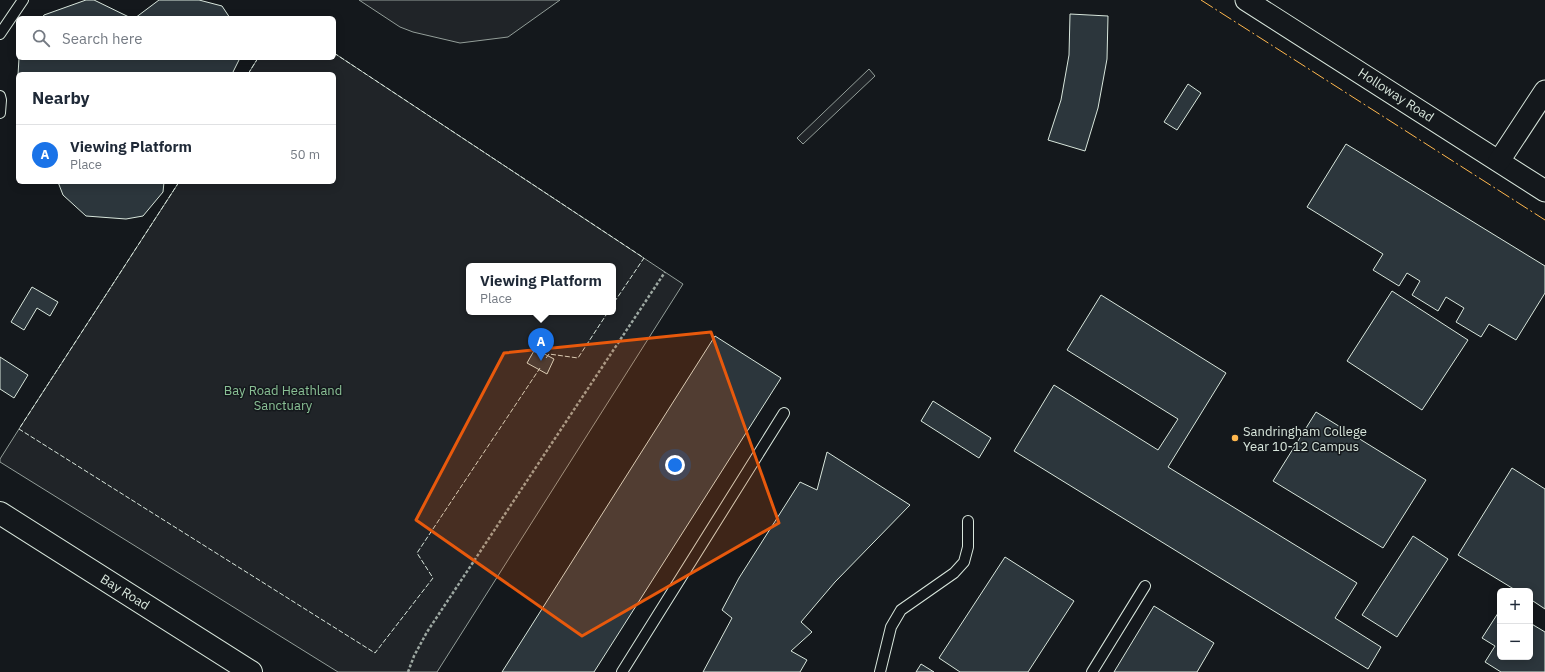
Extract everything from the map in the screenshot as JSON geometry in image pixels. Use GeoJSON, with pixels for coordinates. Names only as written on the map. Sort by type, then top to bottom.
{"type":"FeatureCollection","features":[{"type":"Feature","properties":{"kind":"main road","name":"Bay Road"},"geometry":{"type":"LineString","coordinates":[[0,513],[244,670]]}},
{"type":"Feature","properties":{"kind":"street","name":"Holloway Road"},"geometry":{"type":"LineString","coordinates":[[1246,0],[1545,191]]}},
{"type":"Feature","properties":{"kind":"street"},"geometry":{"type":"LineString","coordinates":[[1499,161],[1545,91]]}},
{"type":"Feature","properties":{"kind":"lane"},"geometry":{"type":"LineString","coordinates":[[0,34],[23,0]]}},
{"type":"Feature","properties":{"kind":"lane"},"geometry":{"type":"LineString","coordinates":[[0,96],[0,113]]}},
{"type":"Feature","properties":{"kind":"lane"},"geometry":{"type":"LineString","coordinates":[[622,672],[784,412]]}},
{"type":"Feature","properties":{"kind":"lane"},"geometry":{"type":"LineString","coordinates":[[880,672],[891,627],[901,610],[954,573],[964,562],[968,547],[968,521]]}},
{"type":"Feature","properties":{"kind":"lane"},"geometry":{"type":"LineString","coordinates":[[1092,672],[1144,586]]}},
{"type":"Feature","properties":{"kind":"path"},"geometry":{"type":"LineString","coordinates":[[408,672],[414,656],[427,632],[665,272]]}},
{"type":"Feature","properties":{"kind":"highlighted area"},"geometry":{"type":"Polygon","coordinates":[[[711,332],[779,523],[582,636],[416,520],[504,353],[711,332]]]}},
{"type":"Feature","properties":{"kind":"green space"},"geometry":{"type":"Polygon","coordinates":[[[359,0],[560,0],[508,37],[460,43],[413,32],[400,27],[359,0]]]}},
{"type":"Feature","properties":{"kind":"green space","name":"Bay Road Heathland Sanctuary"},"geometry":{"type":"Polygon","coordinates":[[[336,54],[683,284],[437,672],[338,672],[0,462],[0,459],[19,429],[178,184],[336,184],[336,72],[249,72],[257,60],[336,60],[336,54]]]}},
{"type":"Feature","properties":{"kind":"green space"},"geometry":{"type":"Polygon","coordinates":[[[869,69],[875,76],[803,144],[797,138],[869,69]]]}},
{"type":"Feature","properties":{"kind":"building"},"geometry":{"type":"Polygon","coordinates":[[[86,0],[94,0],[127,16],[43,16],[86,0]]]}},
{"type":"Feature","properties":{"kind":"building"},"geometry":{"type":"Polygon","coordinates":[[[159,0],[199,0],[222,6],[229,16],[138,16],[159,0]]]}},
{"type":"Feature","properties":{"kind":"building"},"geometry":{"type":"Polygon","coordinates":[[[1070,14],[1108,16],[1107,59],[1098,108],[1085,151],[1048,140],[1061,100],[1069,55],[1070,14]]]}},
{"type":"Feature","properties":{"kind":"building"},"geometry":{"type":"Polygon","coordinates":[[[19,60],[239,60],[233,72],[18,72],[19,60]]]}},
{"type":"Feature","properties":{"kind":"building"},"geometry":{"type":"Polygon","coordinates":[[[1188,84],[1201,93],[1177,130],[1164,122],[1188,84]]]}},
{"type":"Feature","properties":{"kind":"building"},"geometry":{"type":"Polygon","coordinates":[[[1346,144],[1545,266],[1545,293],[1516,340],[1489,324],[1481,337],[1456,322],[1464,308],[1446,297],[1438,311],[1412,295],[1420,281],[1407,273],[1399,286],[1373,270],[1383,254],[1307,207],[1346,144]]]}},
{"type":"Feature","properties":{"kind":"building"},"geometry":{"type":"Polygon","coordinates":[[[59,184],[164,184],[163,192],[143,216],[126,219],[86,216],[63,195],[59,184]]]}},
{"type":"Feature","properties":{"kind":"building"},"geometry":{"type":"Polygon","coordinates":[[[32,287],[58,302],[50,316],[37,308],[24,330],[11,322],[32,287]]]}},
{"type":"Feature","properties":{"kind":"building"},"geometry":{"type":"Polygon","coordinates":[[[1392,291],[1468,340],[1422,410],[1347,361],[1392,291]]]}},
{"type":"Feature","properties":{"kind":"building"},"geometry":{"type":"Polygon","coordinates":[[[1101,295],[1226,373],[1168,467],[1357,583],[1335,618],[1381,647],[1368,669],[1014,451],[1054,385],[1158,450],[1178,419],[1067,350],[1101,295]]]}},
{"type":"Feature","properties":{"kind":"building"},"geometry":{"type":"Polygon","coordinates":[[[715,336],[781,378],[594,672],[502,672],[715,336]]]}},
{"type":"Feature","properties":{"kind":"building"},"geometry":{"type":"Polygon","coordinates":[[[535,349],[554,359],[547,374],[527,363],[535,349]]]}},
{"type":"Feature","properties":{"kind":"building"},"geometry":{"type":"Polygon","coordinates":[[[0,357],[28,375],[14,398],[0,389],[0,357]]]}},
{"type":"Feature","properties":{"kind":"building"},"geometry":{"type":"Polygon","coordinates":[[[933,401],[991,438],[979,458],[921,421],[933,401]]]}},
{"type":"Feature","properties":{"kind":"building"},"geometry":{"type":"Polygon","coordinates":[[[1316,412],[1426,480],[1383,548],[1273,481],[1316,412]]]}},
{"type":"Feature","properties":{"kind":"building"},"geometry":{"type":"Polygon","coordinates":[[[827,452],[910,505],[835,582],[801,622],[812,632],[791,651],[807,660],[800,672],[703,672],[732,618],[722,610],[739,578],[800,482],[817,490],[827,452]]]}},
{"type":"Feature","properties":{"kind":"building"},"geometry":{"type":"Polygon","coordinates":[[[1512,468],[1545,489],[1545,609],[1533,601],[1533,588],[1512,588],[1458,555],[1512,468]]]}},
{"type":"Feature","properties":{"kind":"building"},"geometry":{"type":"Polygon","coordinates":[[[1413,536],[1448,559],[1397,637],[1362,615],[1413,536]]]}},
{"type":"Feature","properties":{"kind":"building"},"geometry":{"type":"Polygon","coordinates":[[[1005,557],[1074,601],[1028,672],[960,672],[939,658],[1005,557]]]}},
{"type":"Feature","properties":{"kind":"building"},"geometry":{"type":"Polygon","coordinates":[[[1154,606],[1214,643],[1197,672],[1114,672],[1154,606]]]}},
{"type":"Feature","properties":{"kind":"building"},"geometry":{"type":"Polygon","coordinates":[[[1497,615],[1497,660],[1533,660],[1533,625],[1545,632],[1545,672],[1501,672],[1485,662],[1495,646],[1482,638],[1497,615]]]}},
{"type":"Feature","properties":{"kind":"building"},"geometry":{"type":"Polygon","coordinates":[[[921,664],[934,672],[916,672],[921,664]]]}},
{"type":"Feature","properties":{"kind":"fence"},"geometry":{"type":"LineString","coordinates":[[336,54],[644,258],[616,300]]}},
{"type":"Feature","properties":{"kind":"fence"},"geometry":{"type":"LineString","coordinates":[[249,72],[257,60]]}},
{"type":"Feature","properties":{"kind":"fence"},"geometry":{"type":"LineString","coordinates":[[178,184],[19,429],[375,653],[433,578],[417,553],[540,368]]}},
{"type":"Feature","properties":{"kind":"fence"},"geometry":{"type":"LineString","coordinates":[[546,358],[549,354],[578,358],[606,315]]}},
{"type":"Feature","properties":{"kind":"power"},"geometry":{"type":"LineString","coordinates":[[1201,0],[1545,220]]}},
{"type":"Feature","properties":{"kind":"place","name":"Viewing Platform"},"geometry":{"type":"Point","coordinates":[541,361]}},
{"type":"Feature","properties":{"kind":"place","name":"Sandringham College Year 10-12 Campus"},"geometry":{"type":"Point","coordinates":[1235,438]}}]}
